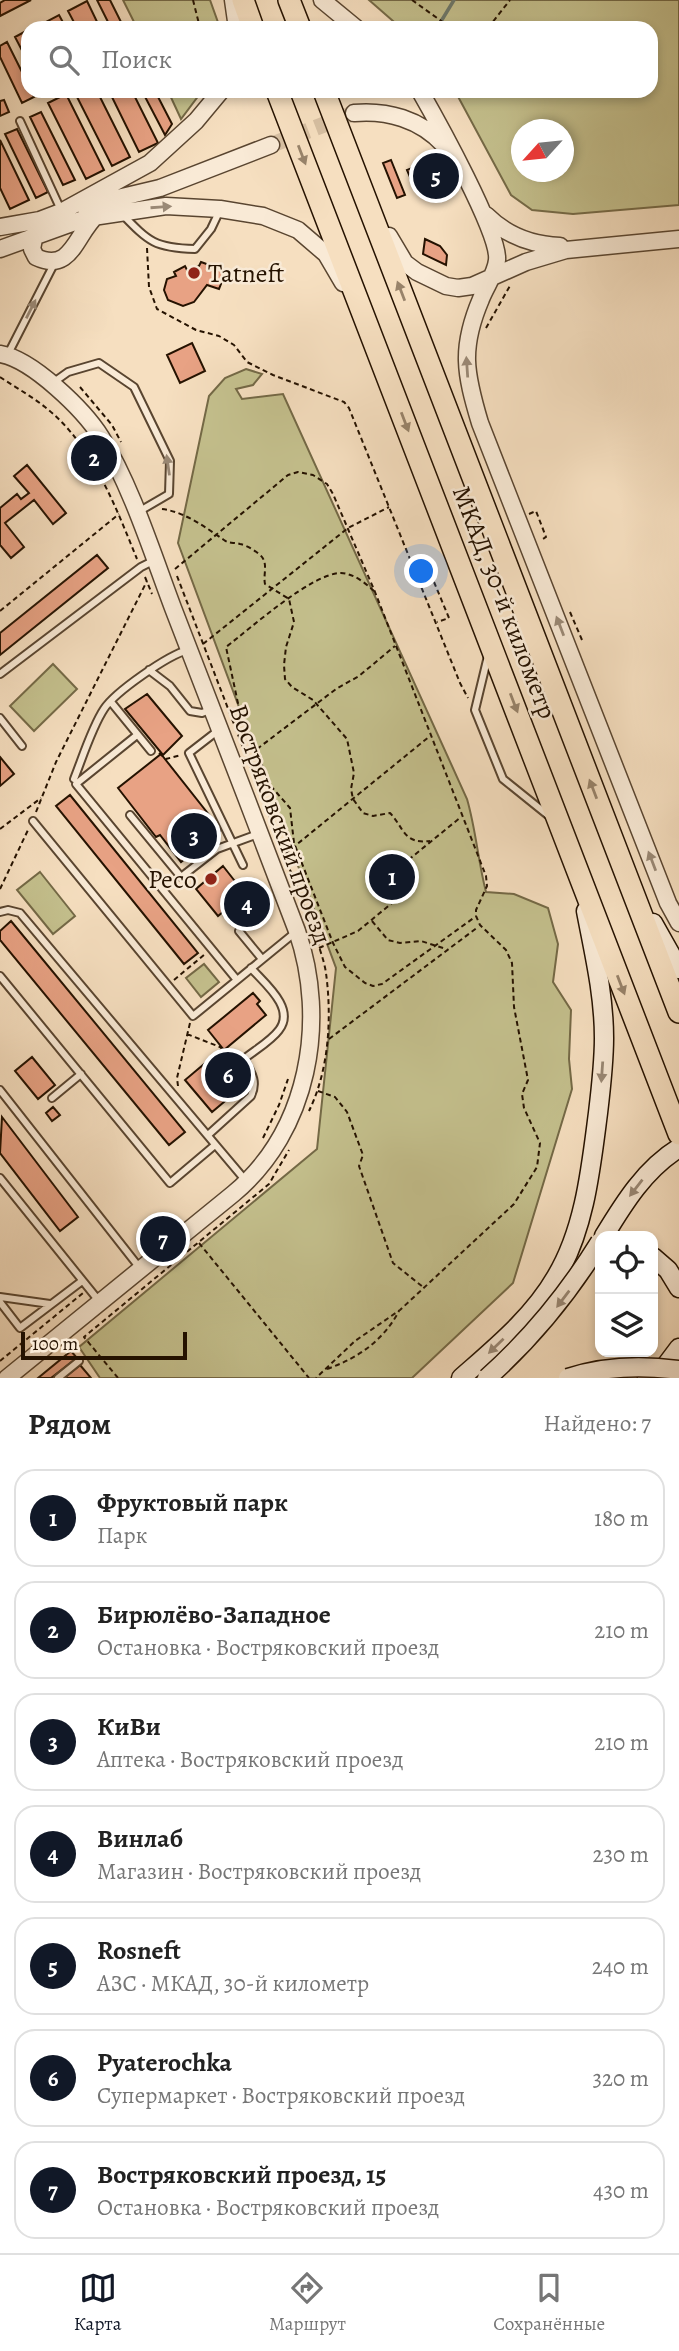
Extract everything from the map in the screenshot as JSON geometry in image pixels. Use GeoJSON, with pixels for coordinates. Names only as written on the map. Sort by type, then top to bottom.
{"type":"FeatureCollection","features":[{"type":"Feature","properties":{"kind":"highway"},"geometry":{"type":"LineString","coordinates":[[243,0],[250,21]]}},
{"type":"Feature","properties":{"kind":"highway"},"geometry":{"type":"LineString","coordinates":[[289,0],[297,21]]}},
{"type":"Feature","properties":{"kind":"highway","name":"МКАД, 30-й километр"},"geometry":{"type":"LineString","coordinates":[[280,98],[679,1134]]}},
{"type":"Feature","properties":{"kind":"highway","name":"МКАД, 30-й километр"},"geometry":{"type":"LineString","coordinates":[[327,98],[679,1012]]}},
{"type":"Feature","properties":{"kind":"main road"},"geometry":{"type":"LineString","coordinates":[[623,868],[679,969]]}},
{"type":"Feature","properties":{"kind":"main road"},"geometry":{"type":"LineString","coordinates":[[557,1276],[576,1234],[583,1208],[596,1125],[604,1038],[600,986],[582,883]]}},
{"type":"Feature","properties":{"kind":"main road"},"geometry":{"type":"LineString","coordinates":[[607,1231],[639,1183],[657,1164],[679,1149]]}},
{"type":"Feature","properties":{"kind":"main road"},"geometry":{"type":"LineString","coordinates":[[461,1378],[514,1328],[557,1276],[579,1256],[595,1250]]}},
{"type":"Feature","properties":{"kind":"main road"},"geometry":{"type":"LineString","coordinates":[[487,1378],[548,1318],[595,1250]]}},
{"type":"Feature","properties":{"kind":"main road"},"geometry":{"type":"LineString","coordinates":[[658,1261],[668,1270],[679,1287]]}},
{"type":"Feature","properties":{"kind":"main road"},"geometry":{"type":"LineString","coordinates":[[647,1378],[664,1367],[679,1348]]}},
{"type":"Feature","properties":{"kind":"main road"},"geometry":{"type":"LineString","coordinates":[[568,1378],[608,1368],[634,1366],[679,1370]]}},
{"type":"Feature","properties":{"kind":"street"},"geometry":{"type":"LineString","coordinates":[[233,0],[236,21]]}},
{"type":"Feature","properties":{"kind":"street"},"geometry":{"type":"LineString","coordinates":[[323,0],[348,21]]}},
{"type":"Feature","properties":{"kind":"street"},"geometry":{"type":"LineString","coordinates":[[61,212],[150,163],[196,121],[216,98]]}},
{"type":"Feature","properties":{"kind":"street"},"geometry":{"type":"LineString","coordinates":[[424,98],[479,205],[497,250],[498,260],[476,313],[467,346],[466,369],[473,402],[668,903],[679,923]]}},
{"type":"Feature","properties":{"kind":"street"},"geometry":{"type":"LineString","coordinates":[[354,113],[374,111],[423,127],[442,143],[459,167]]}},
{"type":"Feature","properties":{"kind":"street"},"geometry":{"type":"LineString","coordinates":[[343,141],[386,232],[405,263],[446,286],[458,288],[490,278],[547,254],[594,246],[679,239]]}},
{"type":"Feature","properties":{"kind":"street"},"geometry":{"type":"LineString","coordinates":[[40,220],[33,237],[32,249],[36,257],[55,262],[70,252],[94,218],[107,208],[271,145]]}},
{"type":"Feature","properties":{"kind":"street"},"geometry":{"type":"LineString","coordinates":[[0,227],[40,220],[61,212],[143,192]]}},
{"type":"Feature","properties":{"kind":"street"},"geometry":{"type":"LineString","coordinates":[[479,205],[496,225],[526,241],[542,245],[594,246]]}},
{"type":"Feature","properties":{"kind":"street"},"geometry":{"type":"LineString","coordinates":[[0,249],[86,218],[166,206],[243,211],[272,218],[298,230],[326,254],[381,359]]}},
{"type":"Feature","properties":{"kind":"street","name":"Востряковский проезд"},"geometry":{"type":"LineString","coordinates":[[3,355],[30,368],[51,384],[89,421],[100,435],[142,510],[148,563],[196,647],[221,710],[220,729],[298,931],[309,975],[312,1007],[312,1039],[307,1064],[289,1119],[263,1165],[247,1182],[7,1378]]}},
{"type":"Feature","properties":{"kind":"lane"},"geometry":{"type":"LineString","coordinates":[[20,121],[61,212]]}},
{"type":"Feature","properties":{"kind":"lane"},"geometry":{"type":"LineString","coordinates":[[120,213],[147,240],[170,248],[195,249],[211,229],[220,209]]}},
{"type":"Feature","properties":{"kind":"lane"},"geometry":{"type":"LineString","coordinates":[[3,355],[55,262]]}},
{"type":"Feature","properties":{"kind":"lane"},"geometry":{"type":"LineString","coordinates":[[51,384],[68,372],[100,363],[134,387],[170,461],[169,494],[142,510]]}},
{"type":"Feature","properties":{"kind":"lane"},"geometry":{"type":"LineString","coordinates":[[0,674],[148,563]]}},
{"type":"Feature","properties":{"kind":"lane"},"geometry":{"type":"LineString","coordinates":[[491,644],[475,710],[503,779],[561,825]]}},
{"type":"Feature","properties":{"kind":"lane"},"geometry":{"type":"LineString","coordinates":[[74,779],[104,708],[149,670],[177,653],[196,647]]}},
{"type":"Feature","properties":{"kind":"lane"},"geometry":{"type":"LineString","coordinates":[[149,670],[170,686],[190,711],[202,713],[221,710]]}},
{"type":"Feature","properties":{"kind":"lane"},"geometry":{"type":"LineString","coordinates":[[111,702],[151,751]]}},
{"type":"Feature","properties":{"kind":"lane"},"geometry":{"type":"LineString","coordinates":[[0,718],[23,746]]}},
{"type":"Feature","properties":{"kind":"lane"},"geometry":{"type":"LineString","coordinates":[[220,729],[190,752],[243,864]]}},
{"type":"Feature","properties":{"kind":"lane"},"geometry":{"type":"LineString","coordinates":[[137,735],[76,784],[237,981]]}},
{"type":"Feature","properties":{"kind":"lane"},"geometry":{"type":"LineString","coordinates":[[130,815],[181,877],[218,849],[260,834]]}},
{"type":"Feature","properties":{"kind":"lane"},"geometry":{"type":"LineString","coordinates":[[33,821],[193,1016],[298,931]]}},
{"type":"Feature","properties":{"kind":"lane"},"geometry":{"type":"LineString","coordinates":[[0,912],[8,910],[20,913],[247,1182]]}},
{"type":"Feature","properties":{"kind":"lane"},"geometry":{"type":"LineString","coordinates":[[239,931],[262,959]]}},
{"type":"Feature","properties":{"kind":"lane"},"geometry":{"type":"LineString","coordinates":[[208,1135],[251,1096],[255,1087],[254,1079],[244,1059],[279,1031],[284,1021],[282,1005],[251,968]]}},
{"type":"Feature","properties":{"kind":"lane"},"geometry":{"type":"LineString","coordinates":[[0,976],[170,1183],[215,1145]]}},
{"type":"Feature","properties":{"kind":"lane"},"geometry":{"type":"LineString","coordinates":[[52,1098],[81,1074]]}},
{"type":"Feature","properties":{"kind":"lane"},"geometry":{"type":"LineString","coordinates":[[0,1090],[141,1269]]}},
{"type":"Feature","properties":{"kind":"lane"},"geometry":{"type":"LineString","coordinates":[[0,1178],[100,1303]]}},
{"type":"Feature","properties":{"kind":"lane"},"geometry":{"type":"LineString","coordinates":[[0,1300],[20,1328],[82,1281]]}},
{"type":"Feature","properties":{"kind":"lane"},"geometry":{"type":"LineString","coordinates":[[0,1300],[51,1305]]}},
{"type":"Feature","properties":{"kind":"lane"},"geometry":{"type":"LineString","coordinates":[[58,1378],[79,1361]]}},
{"type":"Feature","properties":{"kind":"path"},"geometry":{"type":"LineString","coordinates":[[194,0],[198,21]]}},
{"type":"Feature","properties":{"kind":"path"},"geometry":{"type":"LineString","coordinates":[[412,0],[441,21]]}},
{"type":"Feature","properties":{"kind":"path"},"geometry":{"type":"LineString","coordinates":[[494,21],[510,0]]}},
{"type":"Feature","properties":{"kind":"path"},"geometry":{"type":"LineString","coordinates":[[147,240],[149,287],[157,309],[196,330],[219,336],[234,345],[247,362],[273,375],[344,402],[352,414],[460,683],[475,710]]}},
{"type":"Feature","properties":{"kind":"path"},"geometry":{"type":"LineString","coordinates":[[482,336],[511,283]]}},
{"type":"Feature","properties":{"kind":"path"},"geometry":{"type":"LineString","coordinates":[[0,377],[46,408],[72,433],[89,457],[148,563],[147,581],[56,762],[33,821],[0,888]]}},
{"type":"Feature","properties":{"kind":"path"},"geometry":{"type":"LineString","coordinates":[[80,387],[98,409]]}},
{"type":"Feature","properties":{"kind":"path"},"geometry":{"type":"LineString","coordinates":[[174,570],[278,481],[298,472],[313,475],[327,484],[375,592],[486,876],[488,886],[476,910],[476,916],[480,925],[506,950],[512,963],[514,1007],[528,1080],[522,1094],[524,1108],[540,1143],[537,1167],[514,1204],[400,1310],[355,1341],[316,1378]]}},
{"type":"Feature","properties":{"kind":"path"},"geometry":{"type":"LineString","coordinates":[[196,647],[348,528],[390,507]]}},
{"type":"Feature","properties":{"kind":"path"},"geometry":{"type":"LineString","coordinates":[[142,510],[175,511],[217,533],[226,542],[240,544],[261,555],[266,564],[263,575],[265,584],[289,599],[294,622],[286,647],[285,680],[316,704],[347,739],[353,766],[353,799],[363,813],[373,816],[390,813],[404,834],[417,842],[430,841]]}},
{"type":"Feature","properties":{"kind":"path"},"geometry":{"type":"LineString","coordinates":[[528,515],[536,512],[546,537],[543,539]]}},
{"type":"Feature","properties":{"kind":"path"},"geometry":{"type":"LineString","coordinates":[[0,611],[119,514]]}},
{"type":"Feature","properties":{"kind":"path"},"geometry":{"type":"LineString","coordinates":[[375,592],[359,578],[341,573],[320,578],[226,647],[239,708],[270,785],[289,808],[295,845],[345,967],[365,983],[373,986],[382,984],[476,916]]}},
{"type":"Feature","properties":{"kind":"path"},"geometry":{"type":"LineString","coordinates":[[147,581],[152,593]]}},
{"type":"Feature","properties":{"kind":"path"},"geometry":{"type":"LineString","coordinates":[[434,582],[449,618],[436,623]]}},
{"type":"Feature","properties":{"kind":"path"},"geometry":{"type":"LineString","coordinates":[[566,603],[582,640]]}},
{"type":"Feature","properties":{"kind":"path"},"geometry":{"type":"LineString","coordinates":[[256,750],[396,646]]}},
{"type":"Feature","properties":{"kind":"path"},"geometry":{"type":"LineString","coordinates":[[221,710],[284,854],[326,971],[328,1040],[317,1090],[305,1119]]}},
{"type":"Feature","properties":{"kind":"path"},"geometry":{"type":"LineString","coordinates":[[284,854],[430,736]]}},
{"type":"Feature","properties":{"kind":"path"},"geometry":{"type":"LineString","coordinates":[[151,751],[161,753],[166,759],[190,752]]}},
{"type":"Feature","properties":{"kind":"path"},"geometry":{"type":"LineString","coordinates":[[0,830],[41,798]]}},
{"type":"Feature","properties":{"kind":"path"},"geometry":{"type":"LineString","coordinates":[[318,948],[358,931],[392,903],[396,870],[461,817]]}},
{"type":"Feature","properties":{"kind":"path"},"geometry":{"type":"LineString","coordinates":[[372,920],[388,940],[400,943],[421,941],[447,950]]}},
{"type":"Feature","properties":{"kind":"path"},"geometry":{"type":"LineString","coordinates":[[328,1040],[480,925]]}},
{"type":"Feature","properties":{"kind":"path"},"geometry":{"type":"LineString","coordinates":[[168,985],[211,949]]}},
{"type":"Feature","properties":{"kind":"path"},"geometry":{"type":"LineString","coordinates":[[182,1105],[177,1078],[186,1034],[193,1016]]}},
{"type":"Feature","properties":{"kind":"path"},"geometry":{"type":"LineString","coordinates":[[186,1034],[244,1059]]}},
{"type":"Feature","properties":{"kind":"path"},"geometry":{"type":"LineString","coordinates":[[261,1142],[279,1105],[290,1073]]}},
{"type":"Feature","properties":{"kind":"path"},"geometry":{"type":"LineString","coordinates":[[317,1090],[335,1097],[347,1112],[363,1155],[359,1166],[393,1263],[423,1287]]}},
{"type":"Feature","properties":{"kind":"path"},"geometry":{"type":"LineString","coordinates":[[118,1378],[84,1337],[269,1184],[289,1151]]}},
{"type":"Feature","properties":{"kind":"path"},"geometry":{"type":"LineString","coordinates":[[198,1243],[309,1378]]}},
{"type":"Feature","properties":{"kind":"path"},"geometry":{"type":"LineString","coordinates":[[0,1361],[88,1288]]}},
{"type":"Feature","properties":{"kind":"path"},"geometry":{"type":"LineString","coordinates":[[324,1370],[364,1351],[391,1326],[400,1310]]}},
{"type":"Feature","properties":{"kind":"shaded area"},"geometry":{"type":"Polygon","coordinates":[[[123,0],[210,0],[218,21],[134,21],[123,0]]]}},
{"type":"Feature","properties":{"kind":"shaded area"},"geometry":{"type":"Polygon","coordinates":[[[369,0],[679,0],[679,205],[573,214],[532,210],[511,195],[459,98],[658,98],[658,21],[393,21],[369,0]]]}},
{"type":"Feature","properties":{"kind":"shaded area"},"geometry":{"type":"Polygon","coordinates":[[[171,98],[197,98],[181,119],[171,98]]]}},
{"type":"Feature","properties":{"kind":"shaded area"},"geometry":{"type":"Polygon","coordinates":[[[246,369],[262,374],[253,385],[236,389],[242,399],[283,394],[467,799],[486,892],[514,894],[548,908],[558,944],[553,982],[571,1010],[569,1059],[572,1089],[513,1283],[412,1378],[100,1378],[79,1347],[317,1149],[336,968],[178,543],[209,396],[225,378],[246,369]]]}},
{"type":"Feature","properties":{"kind":"shaded area"},"geometry":{"type":"Polygon","coordinates":[[[53,664],[77,689],[34,731],[10,706],[53,664]]]}},
{"type":"Feature","properties":{"kind":"shaded area"},"geometry":{"type":"Polygon","coordinates":[[[40,872],[75,916],[53,934],[17,890],[40,872]]]}},
{"type":"Feature","properties":{"kind":"shaded area"},"geometry":{"type":"Polygon","coordinates":[[[204,964],[219,982],[201,997],[186,978],[204,964]]]}},
{"type":"Feature","properties":{"kind":"building"},"geometry":{"type":"Polygon","coordinates":[[[5,0],[31,0],[0,16],[0,3],[5,0]]]}},
{"type":"Feature","properties":{"kind":"building"},"geometry":{"type":"Polygon","coordinates":[[[97,0],[110,0],[120,21],[108,21],[97,0]]]}},
{"type":"Feature","properties":{"kind":"building"},"geometry":{"type":"Polygon","coordinates":[[[87,1],[97,21],[73,21],[68,11],[87,1]]]}},
{"type":"Feature","properties":{"kind":"building"},"geometry":{"type":"Polygon","coordinates":[[[59,15],[62,21],[48,21],[59,15]]]}},
{"type":"Feature","properties":{"kind":"building"},"geometry":{"type":"Polygon","coordinates":[[[21,34],[21,49],[15,37],[21,34]]]}},
{"type":"Feature","properties":{"kind":"building"},"geometry":{"type":"Polygon","coordinates":[[[7,42],[21,70],[21,98],[32,98],[22,103],[0,57],[0,46],[7,42]]]}},
{"type":"Feature","properties":{"kind":"building"},"geometry":{"type":"Polygon","coordinates":[[[58,98],[68,98],[104,170],[86,179],[48,103],[58,98]]]}},
{"type":"Feature","properties":{"kind":"building"},"geometry":{"type":"Polygon","coordinates":[[[78,98],[100,98],[130,157],[112,166],[78,98]]]}},
{"type":"Feature","properties":{"kind":"building"},"geometry":{"type":"Polygon","coordinates":[[[112,98],[136,98],[158,143],[139,152],[112,98]]]}},
{"type":"Feature","properties":{"kind":"building"},"geometry":{"type":"Polygon","coordinates":[[[146,98],[159,98],[172,124],[165,135],[146,98]]]}},
{"type":"Feature","properties":{"kind":"building"},"geometry":{"type":"Polygon","coordinates":[[[4,100],[9,112],[0,116],[0,101],[4,100]]]}},
{"type":"Feature","properties":{"kind":"building"},"geometry":{"type":"Polygon","coordinates":[[[41,112],[75,180],[63,185],[30,117],[41,112]]]}},
{"type":"Feature","properties":{"kind":"building"},"geometry":{"type":"Polygon","coordinates":[[[17,129],[48,192],[36,198],[5,134],[17,129]]]}},
{"type":"Feature","properties":{"kind":"building"},"geometry":{"type":"Polygon","coordinates":[[[0,140],[29,200],[10,209],[0,188],[0,140]]]}},
{"type":"Feature","properties":{"kind":"building"},"geometry":{"type":"Polygon","coordinates":[[[391,160],[405,195],[397,198],[383,163],[391,160]]]}},
{"type":"Feature","properties":{"kind":"building"},"geometry":{"type":"Polygon","coordinates":[[[417,166],[425,187],[416,191],[407,170],[417,166]]]}},
{"type":"Feature","properties":{"kind":"building"},"geometry":{"type":"Polygon","coordinates":[[[425,239],[440,246],[447,255],[446,265],[423,254],[425,239]]]}},
{"type":"Feature","properties":{"kind":"building"},"geometry":{"type":"Polygon","coordinates":[[[201,262],[226,271],[219,289],[207,285],[194,302],[183,306],[168,300],[164,290],[167,279],[176,276],[174,272],[185,266],[187,270],[199,266],[201,262]]]}},
{"type":"Feature","properties":{"kind":"building"},"geometry":{"type":"Polygon","coordinates":[[[192,343],[205,371],[180,383],[167,355],[192,343]]]}},
{"type":"Feature","properties":{"kind":"building"},"geometry":{"type":"Polygon","coordinates":[[[27,465],[66,513],[53,524],[34,500],[5,523],[24,547],[11,558],[0,545],[0,508],[17,494],[21,499],[29,493],[14,476],[27,465]]]}},
{"type":"Feature","properties":{"kind":"building"},"geometry":{"type":"Polygon","coordinates":[[[97,555],[108,568],[0,655],[0,633],[97,555]]]}},
{"type":"Feature","properties":{"kind":"building"},"geometry":{"type":"Polygon","coordinates":[[[147,694],[182,736],[163,755],[125,709],[147,694]]]}},
{"type":"Feature","properties":{"kind":"building"},"geometry":{"type":"Polygon","coordinates":[[[161,754],[221,830],[181,862],[160,835],[156,837],[118,788],[161,754]]]}},
{"type":"Feature","properties":{"kind":"building"},"geometry":{"type":"Polygon","coordinates":[[[0,757],[14,774],[0,786],[0,757]]]}},
{"type":"Feature","properties":{"kind":"building"},"geometry":{"type":"Polygon","coordinates":[[[70,795],[198,953],[184,964],[56,806],[70,795]]]}},
{"type":"Feature","properties":{"kind":"building"},"geometry":{"type":"Polygon","coordinates":[[[223,866],[245,894],[240,898],[243,901],[245,899],[251,908],[231,924],[224,916],[227,914],[224,911],[218,916],[196,889],[223,866]]]}},
{"type":"Feature","properties":{"kind":"building"},"geometry":{"type":"Polygon","coordinates":[[[11,921],[185,1132],[169,1145],[0,940],[0,931],[11,921]]]}},
{"type":"Feature","properties":{"kind":"building"},"geometry":{"type":"Polygon","coordinates":[[[253,993],[260,1001],[257,1004],[266,1015],[224,1050],[208,1030],[253,993]]]}},
{"type":"Feature","properties":{"kind":"building"},"geometry":{"type":"Polygon","coordinates":[[[222,1049],[249,1081],[212,1112],[185,1080],[222,1049]]]}},
{"type":"Feature","properties":{"kind":"building"},"geometry":{"type":"Polygon","coordinates":[[[32,1057],[55,1085],[38,1099],[15,1071],[32,1057]]]}},
{"type":"Feature","properties":{"kind":"building"},"geometry":{"type":"Polygon","coordinates":[[[53,1107],[60,1115],[52,1121],[46,1113],[53,1107]]]}},
{"type":"Feature","properties":{"kind":"building"},"geometry":{"type":"Polygon","coordinates":[[[2,1117],[78,1217],[60,1231],[0,1153],[2,1117]]]}},
{"type":"Feature","properties":{"kind":"building"},"geometry":{"type":"Polygon","coordinates":[[[71,1351],[77,1358],[51,1378],[38,1378],[71,1351]]]}},
{"type":"Feature","properties":{"kind":"building"},"geometry":{"type":"Polygon","coordinates":[[[80,1365],[91,1378],[64,1378],[80,1365]]]}},
{"type":"Feature","properties":{"kind":"waterway"},"geometry":{"type":"LineString","coordinates":[[441,21],[454,0]]}},
{"type":"Feature","properties":{"kind":"tunnel"},"geometry":{"type":"LineString","coordinates":[[271,145],[354,113]]}},
{"type":"Feature","properties":{"kind":"place","name":"Rosneft"},"geometry":{"type":"Point","coordinates":[436,176]}},
{"type":"Feature","properties":{"kind":"place","name":"Tatneft"},"geometry":{"type":"Point","coordinates":[194,273]}},
{"type":"Feature","properties":{"kind":"place","name":"Бирюлёво-Западное"},"geometry":{"type":"Point","coordinates":[94,458]}},
{"type":"Feature","properties":{"kind":"place","name":"КиВи"},"geometry":{"type":"Point","coordinates":[194,836]}},
{"type":"Feature","properties":{"kind":"place","name":"Фруктовый парк"},"geometry":{"type":"Point","coordinates":[392,877]}},
{"type":"Feature","properties":{"kind":"place","name":"Ресо"},"geometry":{"type":"Point","coordinates":[211,879]}},
{"type":"Feature","properties":{"kind":"place","name":"Винлаб"},"geometry":{"type":"Point","coordinates":[247,904]}},
{"type":"Feature","properties":{"kind":"place","name":"Pyaterochka"},"geometry":{"type":"Point","coordinates":[228,1075]}},
{"type":"Feature","properties":{"kind":"place","name":"Востряковский проезд, 15"},"geometry":{"type":"Point","coordinates":[163,1239]}}]}
